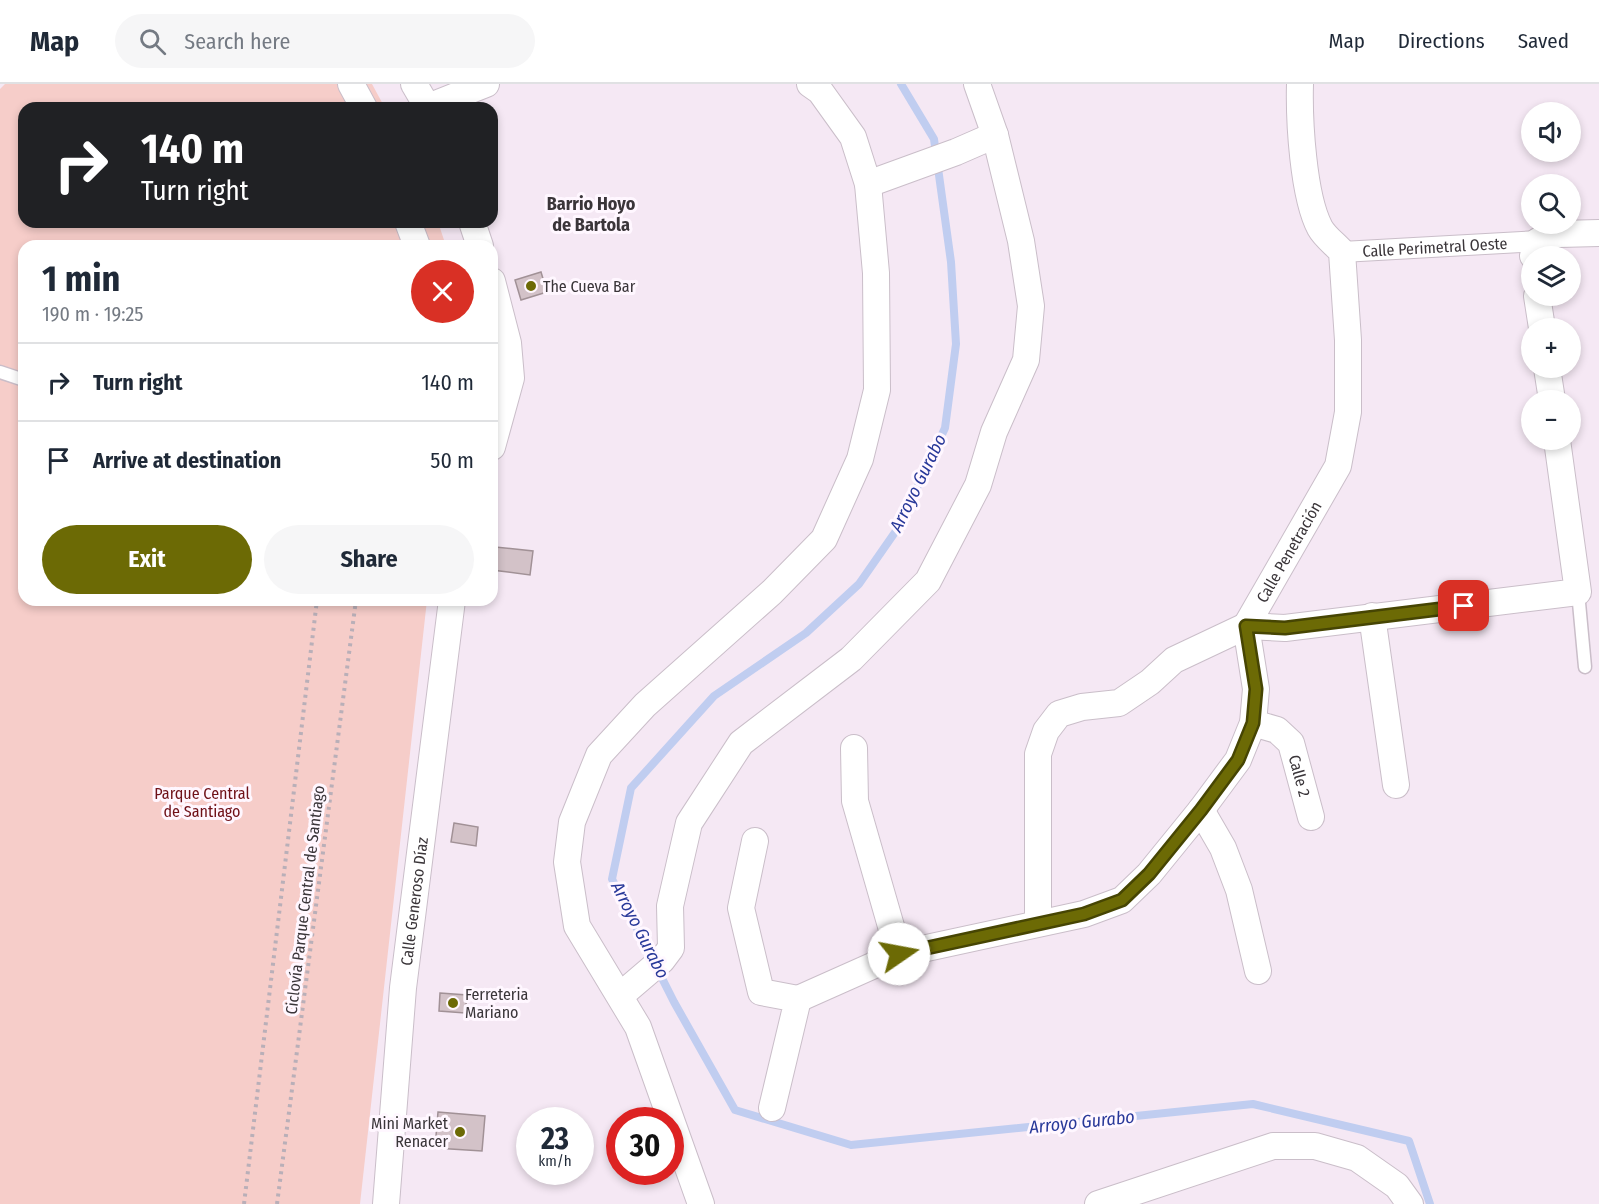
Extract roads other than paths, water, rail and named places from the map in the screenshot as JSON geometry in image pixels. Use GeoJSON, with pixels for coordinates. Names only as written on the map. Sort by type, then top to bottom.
{"type":"FeatureCollection","features":[{"type":"Feature","properties":{"kind":"street"},"geometry":{"type":"LineString","coordinates":[[351,84],[361,102]]}},
{"type":"Feature","properties":{"kind":"street"},"geometry":{"type":"LineString","coordinates":[[414,84],[424,102]]}},
{"type":"Feature","properties":{"kind":"street"},"geometry":{"type":"LineString","coordinates":[[442,102],[486,84]]}},
{"type":"Feature","properties":{"kind":"street"},"geometry":{"type":"LineString","coordinates":[[701,1204],[638,1027],[621,995],[577,926],[567,862],[572,822],[599,755],[645,705],[772,592],[824,539],[860,459],[878,390],[876,273],[868,184],[853,137],[820,91],[810,84]]}},
{"type":"Feature","properties":{"kind":"street"},"geometry":{"type":"LineString","coordinates":[[621,995],[662,960],[671,948],[670,906],[688,823],[741,743],[851,659],[928,581],[978,485],[994,432],[1026,360],[1031,306],[1021,241],[995,135],[977,84]]}},
{"type":"Feature","properties":{"kind":"street"},"geometry":{"type":"LineString","coordinates":[[1300,84],[1302,137],[1311,204],[1320,229],[1342,252]]}},
{"type":"Feature","properties":{"kind":"street"},"geometry":{"type":"LineString","coordinates":[[868,184],[956,152],[995,135]]}},
{"type":"Feature","properties":{"kind":"street","name":"Calle Perimetral Oeste"},"geometry":{"type":"LineString","coordinates":[[1540,246],[1558,234],[1599,233]]}},
{"type":"Feature","properties":{"kind":"street","name":"Calle Perimetral Oeste"},"geometry":{"type":"LineString","coordinates":[[1342,252],[1521,249]]}},
{"type":"Feature","properties":{"kind":"street","name":"Calle Penetración"},"geometry":{"type":"LineString","coordinates":[[1246,626],[1338,466],[1348,412],[1348,340],[1342,252]]}},
{"type":"Feature","properties":{"kind":"street"},"geometry":{"type":"LineString","coordinates":[[498,304],[508,343],[511,378],[498,425]]}},
{"type":"Feature","properties":{"kind":"street"},"geometry":{"type":"LineString","coordinates":[[1038,923],[1038,754],[1046,730],[1059,714],[1082,707],[1119,703],[1150,682],[1174,660],[1246,626],[1285,628],[1578,592],[1558,450]]}},
{"type":"Feature","properties":{"kind":"street","name":"Calle Generoso Díaz"},"geometry":{"type":"LineString","coordinates":[[386,1204],[403,988],[451,606]]}},
{"type":"Feature","properties":{"kind":"street"},"geometry":{"type":"LineString","coordinates":[[1372,616],[1396,785]]}},
{"type":"Feature","properties":{"kind":"street"},"geometry":{"type":"LineString","coordinates":[[755,841],[741,908],[748,947],[761,992],[798,999],[899,954],[1084,914],[1122,900],[1149,874],[1238,760],[1253,723],[1256,689],[1246,626]]}},
{"type":"Feature","properties":{"kind":"street","name":"Calle 2"},"geometry":{"type":"LineString","coordinates":[[1253,723],[1277,730],[1292,743],[1311,817]]}},
{"type":"Feature","properties":{"kind":"street"},"geometry":{"type":"LineString","coordinates":[[854,748],[855,801],[899,954]]}},
{"type":"Feature","properties":{"kind":"street"},"geometry":{"type":"LineString","coordinates":[[1201,810],[1223,848],[1239,890],[1258,971]]}},
{"type":"Feature","properties":{"kind":"street"},"geometry":{"type":"LineString","coordinates":[[772,1108],[798,999]]}},
{"type":"Feature","properties":{"kind":"street"},"geometry":{"type":"LineString","coordinates":[[1098,1204],[1273,1146],[1315,1146],[1357,1158],[1397,1186],[1410,1204]]}},
{"type":"Feature","properties":{"kind":"lane"},"geometry":{"type":"LineString","coordinates":[[0,372],[18,378]]}},
{"type":"Feature","properties":{"kind":"lane"},"geometry":{"type":"LineString","coordinates":[[1578,592],[1585,667]]}},
{"type":"Feature","properties":{"kind":"waterway","name":"Arroyo Gurabo"},"geometry":{"type":"LineString","coordinates":[[901,84],[934,139],[951,262],[956,344],[945,428],[898,528],[859,584],[806,633],[714,696],[631,788],[612,879],[674,1002],[735,1110],[851,1145],[1253,1104],[1409,1141],[1430,1204]]}},
{"type":"Feature","properties":{"kind":"place","name":"The Cueva Bar"},"geometry":{"type":"Point","coordinates":[531,286]}},
{"type":"Feature","properties":{"kind":"place","name":"Ferreteria Mariano"},"geometry":{"type":"Point","coordinates":[453,1003]}},
{"type":"Feature","properties":{"kind":"place","name":"Mini Market Renacer"},"geometry":{"type":"Point","coordinates":[460,1132]}},
{"type":"Feature","properties":{"kind":"district","name":"Barrio Hoyo de Bartola"},"geometry":{"type":"Point","coordinates":[591,214]}},
{"type":"Feature","properties":{"kind":"park label","name":"Parque Central de Santiago"},"geometry":{"type":"Point","coordinates":[202,802]}}]}
